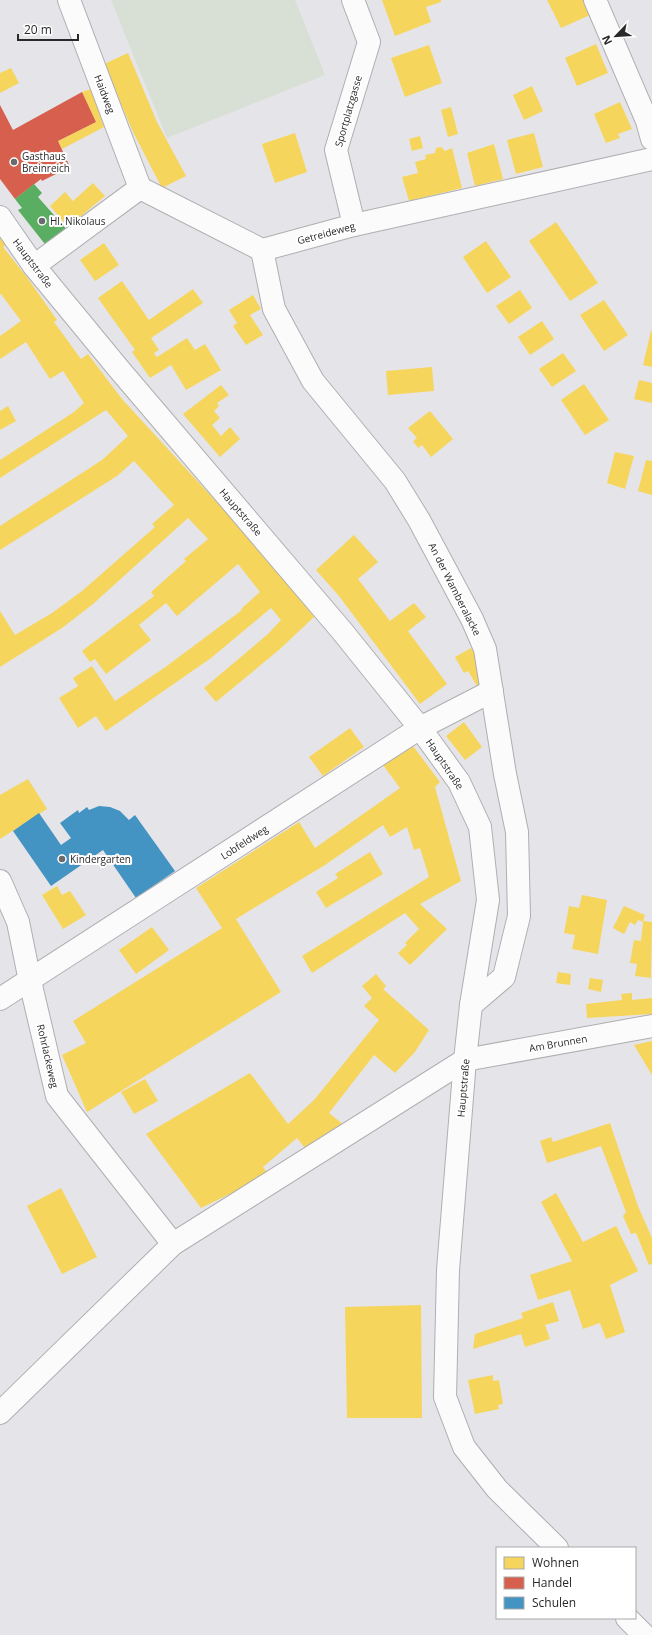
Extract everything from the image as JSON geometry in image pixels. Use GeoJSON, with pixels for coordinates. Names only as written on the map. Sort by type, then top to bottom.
{"type":"FeatureCollection","features":[{"type":"Feature","properties":{"kind":"street","name":"Haidweg"},"geometry":{"type":"LineString","coordinates":[[69,0],[140,188]]}},
{"type":"Feature","properties":{"kind":"street","name":"Sportplatzgasse"},"geometry":{"type":"LineString","coordinates":[[353,0],[369,42],[336,150],[354,224]]}},
{"type":"Feature","properties":{"kind":"street"},"geometry":{"type":"LineString","coordinates":[[596,0],[647,121],[652,139]]}},
{"type":"Feature","properties":{"kind":"street","name":"Getreideweg"},"geometry":{"type":"LineString","coordinates":[[262,250],[354,224],[652,159]]}},
{"type":"Feature","properties":{"kind":"street"},"geometry":{"type":"LineString","coordinates":[[34,266],[140,188],[262,250]]}},
{"type":"Feature","properties":{"kind":"street","name":"Hauptstraße"},"geometry":{"type":"LineString","coordinates":[[0,218],[34,266],[118,368],[342,631],[420,728],[459,782],[480,826],[488,900],[471,1005],[465,1060],[448,1270],[445,1397],[464,1447],[497,1489],[556,1547]]}},
{"type":"Feature","properties":{"kind":"street","name":"An der Wamberalacke"},"geometry":{"type":"LineString","coordinates":[[262,250],[274,309],[313,381],[395,482],[419,520],[475,625],[485,649],[505,774],[517,832],[519,916],[504,977],[471,1005]]}},
{"type":"Feature","properties":{"kind":"street","name":"Lobfeldweg"},"geometry":{"type":"LineString","coordinates":[[0,999],[420,728],[492,691]]}},
{"type":"Feature","properties":{"kind":"street","name":"Rohrlackeweg"},"geometry":{"type":"LineString","coordinates":[[0,881],[18,922],[57,1096],[173,1244]]}},
{"type":"Feature","properties":{"kind":"street","name":"Am Brunnen"},"geometry":{"type":"LineString","coordinates":[[465,1060],[652,1026]]}},
{"type":"Feature","properties":{"kind":"street"},"geometry":{"type":"LineString","coordinates":[[0,1414],[173,1244],[465,1060]]}},
{"type":"Feature","properties":{"kind":"street"},"geometry":{"type":"LineString","coordinates":[[628,1619],[644,1635]]}},
{"type":"Feature","properties":{"kind":"shaded area"},"geometry":{"type":"Polygon","coordinates":[[[111,0],[295,0],[325,75],[167,138],[111,0]]]}},
{"type":"Feature","properties":{"kind":"building: Wohnen"},"geometry":{"type":"Polygon","coordinates":[[[382,0],[441,0],[441,2],[426,7],[431,22],[395,36],[382,0]]]}},
{"type":"Feature","properties":{"kind":"building: Wohnen"},"geometry":{"type":"Polygon","coordinates":[[[547,0],[583,0],[590,15],[561,28],[547,0]]]}},
{"type":"Feature","properties":{"kind":"building: Wohnen"},"geometry":{"type":"Polygon","coordinates":[[[596,44],[608,73],[577,86],[565,58],[596,44]]]}},
{"type":"Feature","properties":{"kind":"building: Wohnen"},"geometry":{"type":"Polygon","coordinates":[[[429,45],[442,83],[405,97],[391,58],[429,45]]]}},
{"type":"Feature","properties":{"kind":"building: Wohnen"},"geometry":{"type":"Polygon","coordinates":[[[128,53],[157,122],[186,176],[162,188],[133,132],[104,64],[128,53]]]}},
{"type":"Feature","properties":{"kind":"building: Wohnen"},"geometry":{"type":"Polygon","coordinates":[[[11,68],[19,83],[0,93],[0,73],[11,68]]]}},
{"type":"Feature","properties":{"kind":"building: Wohnen"},"geometry":{"type":"Polygon","coordinates":[[[532,86],[543,111],[524,120],[513,95],[532,86]]]}},
{"type":"Feature","properties":{"kind":"building: Wohnen"},"geometry":{"type":"Polygon","coordinates":[[[91,89],[104,127],[62,149],[58,141],[96,122],[82,92],[91,89]]]}},
{"type":"Feature","properties":{"kind":"building: Wohnen"},"geometry":{"type":"Polygon","coordinates":[[[620,102],[632,129],[618,134],[620,138],[606,143],[594,114],[620,102]]]}},
{"type":"Feature","properties":{"kind":"building: Wohnen"},"geometry":{"type":"Polygon","coordinates":[[[451,107],[458,134],[448,137],[441,110],[451,107]]]}},
{"type":"Feature","properties":{"kind":"building: Wohnen"},"geometry":{"type":"Polygon","coordinates":[[[295,133],[307,172],[275,183],[262,144],[295,133]]]}},
{"type":"Feature","properties":{"kind":"building: Wohnen"},"geometry":{"type":"Polygon","coordinates":[[[534,133],[543,167],[516,174],[507,140],[534,133]]]}},
{"type":"Feature","properties":{"kind":"building: Wohnen"},"geometry":{"type":"Polygon","coordinates":[[[420,136],[423,148],[412,151],[409,139],[420,136]]]}},
{"type":"Feature","properties":{"kind":"building: Wohnen"},"geometry":{"type":"Polygon","coordinates":[[[494,144],[503,179],[475,186],[467,153],[494,144]]]}},
{"type":"Feature","properties":{"kind":"building: Wohnen"},"geometry":{"type":"Polygon","coordinates":[[[441,147],[445,151],[452,148],[462,188],[409,201],[402,177],[418,173],[415,162],[426,159],[425,155],[435,153],[436,148],[441,147]]]}},
{"type":"Feature","properties":{"kind":"building: Wohnen"},"geometry":{"type":"Polygon","coordinates":[[[93,183],[105,196],[68,227],[50,206],[65,192],[73,201],[93,183]]]}},
{"type":"Feature","properties":{"kind":"building: Wohnen"},"geometry":{"type":"Polygon","coordinates":[[[556,222],[598,283],[570,301],[529,241],[556,222]]]}},
{"type":"Feature","properties":{"kind":"building: Wohnen"},"geometry":{"type":"Polygon","coordinates":[[[0,235],[7,245],[3,247],[26,276],[57,320],[54,322],[81,359],[88,354],[122,399],[245,533],[292,588],[314,617],[280,649],[216,702],[204,688],[268,634],[281,620],[271,608],[211,658],[106,731],[96,716],[78,728],[59,698],[78,686],[73,678],[92,666],[115,701],[164,668],[242,610],[241,609],[260,592],[238,564],[177,616],[166,603],[139,625],[151,640],[106,674],[95,659],[90,662],[82,651],[154,596],[151,592],[186,561],[184,559],[208,539],[188,518],[93,604],[62,628],[0,667],[0,611],[15,635],[52,613],[82,591],[155,527],[152,524],[174,505],[134,461],[117,476],[0,550],[0,526],[102,460],[128,436],[106,410],[0,478],[0,460],[74,412],[84,403],[63,371],[50,379],[26,342],[0,359],[0,336],[21,321],[1,294],[0,295],[0,235]]]}},
{"type":"Feature","properties":{"kind":"building: Wohnen"},"geometry":{"type":"Polygon","coordinates":[[[486,241],[511,277],[487,293],[463,257],[486,241]]]}},
{"type":"Feature","properties":{"kind":"building: Wohnen"},"geometry":{"type":"Polygon","coordinates":[[[104,243],[119,265],[95,281],[80,260],[104,243]]]}},
{"type":"Feature","properties":{"kind":"building: Wohnen"},"geometry":{"type":"Polygon","coordinates":[[[122,281],[149,320],[193,289],[203,303],[151,338],[159,350],[154,353],[157,357],[187,338],[195,350],[205,344],[221,370],[186,390],[171,365],[150,378],[132,352],[135,350],[98,298],[122,281]]]}},
{"type":"Feature","properties":{"kind":"building: Wohnen"},"geometry":{"type":"Polygon","coordinates":[[[520,290],[532,308],[509,324],[496,306],[520,290]]]}},
{"type":"Feature","properties":{"kind":"building: Wohnen"},"geometry":{"type":"Polygon","coordinates":[[[253,295],[261,309],[250,315],[263,335],[246,345],[233,326],[237,323],[229,310],[253,295]]]}},
{"type":"Feature","properties":{"kind":"building: Wohnen"},"geometry":{"type":"Polygon","coordinates":[[[604,300],[628,335],[604,351],[580,315],[604,300]]]}},
{"type":"Feature","properties":{"kind":"building: Wohnen"},"geometry":{"type":"Polygon","coordinates":[[[542,321],[554,339],[530,355],[518,337],[542,321]]]}},
{"type":"Feature","properties":{"kind":"building: Wohnen"},"geometry":{"type":"Polygon","coordinates":[[[652,331],[652,367],[643,365],[652,331]]]}},
{"type":"Feature","properties":{"kind":"building: Wohnen"},"geometry":{"type":"Polygon","coordinates":[[[563,353],[576,371],[552,387],[539,369],[563,353]]]}},
{"type":"Feature","properties":{"kind":"building: Wohnen"},"geometry":{"type":"Polygon","coordinates":[[[432,367],[434,391],[388,395],[386,371],[432,367]]]}},
{"type":"Feature","properties":{"kind":"building: Wohnen"},"geometry":{"type":"Polygon","coordinates":[[[639,380],[652,383],[652,403],[634,399],[639,380]]]}},
{"type":"Feature","properties":{"kind":"building: Wohnen"},"geometry":{"type":"Polygon","coordinates":[[[584,384],[609,420],[585,435],[561,400],[584,384]]]}},
{"type":"Feature","properties":{"kind":"building: Wohnen"},"geometry":{"type":"Polygon","coordinates":[[[221,385],[229,395],[217,403],[219,406],[214,411],[220,418],[212,425],[221,436],[230,427],[240,439],[220,457],[183,414],[221,385]]]}},
{"type":"Feature","properties":{"kind":"building: Wohnen"},"geometry":{"type":"Polygon","coordinates":[[[8,406],[16,421],[0,430],[0,411],[8,406]]]}},
{"type":"Feature","properties":{"kind":"building: Wohnen"},"geometry":{"type":"Polygon","coordinates":[[[430,411],[453,439],[431,457],[422,445],[418,448],[413,441],[417,438],[408,428],[430,411]]]}},
{"type":"Feature","properties":{"kind":"building: Wohnen"},"geometry":{"type":"Polygon","coordinates":[[[615,452],[634,456],[625,489],[607,483],[615,452]]]}},
{"type":"Feature","properties":{"kind":"building: Wohnen"},"geometry":{"type":"Polygon","coordinates":[[[646,460],[652,461],[652,495],[638,491],[646,460]]]}},
{"type":"Feature","properties":{"kind":"building: Wohnen"},"geometry":{"type":"Polygon","coordinates":[[[354,535],[378,562],[358,579],[390,621],[414,603],[426,617],[408,631],[447,684],[420,704],[339,596],[316,570],[354,535]]]}},
{"type":"Feature","properties":{"kind":"building: Wohnen"},"geometry":{"type":"Polygon","coordinates":[[[471,648],[485,674],[484,681],[477,686],[468,671],[464,673],[455,657],[471,648]]]}},
{"type":"Feature","properties":{"kind":"building: Wohnen"},"geometry":{"type":"Polygon","coordinates":[[[464,722],[482,747],[465,760],[446,736],[464,722]]]}},
{"type":"Feature","properties":{"kind":"building: Wohnen"},"geometry":{"type":"Polygon","coordinates":[[[350,728],[364,747],[323,776],[309,757],[350,728]]]}},
{"type":"Feature","properties":{"kind":"building: Wohnen"},"geometry":{"type":"Polygon","coordinates":[[[413,746],[440,782],[435,787],[461,881],[420,904],[447,929],[410,965],[398,953],[407,945],[405,943],[419,929],[405,913],[312,973],[302,956],[429,877],[420,848],[414,850],[407,827],[390,837],[383,825],[325,865],[236,919],[281,992],[87,1112],[62,1055],[86,1043],[73,1021],[222,928],[196,888],[299,822],[315,848],[400,788],[383,765],[413,746]]]}},
{"type":"Feature","properties":{"kind":"building: Wohnen"},"geometry":{"type":"Polygon","coordinates":[[[28,779],[47,809],[0,839],[0,795],[28,779]]]}},
{"type":"Feature","properties":{"kind":"building: Wohnen"},"geometry":{"type":"Polygon","coordinates":[[[370,852],[383,874],[326,908],[316,892],[338,878],[335,874],[370,852]]]}},
{"type":"Feature","properties":{"kind":"building: Wohnen"},"geometry":{"type":"Polygon","coordinates":[[[57,886],[62,895],[70,891],[86,915],[63,929],[42,895],[57,886]]]}},
{"type":"Feature","properties":{"kind":"building: Wohnen"},"geometry":{"type":"Polygon","coordinates":[[[582,895],[607,900],[598,954],[572,949],[575,935],[564,933],[569,906],[579,908],[582,895]]]}},
{"type":"Feature","properties":{"kind":"building: Wohnen"},"geometry":{"type":"Polygon","coordinates":[[[624,906],[645,915],[643,921],[652,922],[651,978],[635,976],[637,964],[630,963],[634,940],[641,941],[643,922],[638,920],[635,925],[630,922],[624,934],[613,928],[624,906]]]}},
{"type":"Feature","properties":{"kind":"building: Wohnen"},"geometry":{"type":"Polygon","coordinates":[[[152,927],[169,950],[136,974],[119,950],[152,927]]]}},
{"type":"Feature","properties":{"kind":"building: Wohnen"},"geometry":{"type":"Polygon","coordinates":[[[558,972],[571,974],[570,985],[556,983],[558,972]]]}},
{"type":"Feature","properties":{"kind":"building: Wohnen"},"geometry":{"type":"Polygon","coordinates":[[[376,974],[386,986],[383,989],[429,1030],[415,1052],[395,1073],[374,1055],[329,1113],[344,1125],[308,1152],[297,1138],[263,1167],[269,1175],[201,1208],[146,1134],[250,1073],[288,1124],[314,1100],[379,1020],[364,1006],[372,998],[362,986],[376,974]]]}},
{"type":"Feature","properties":{"kind":"building: Wohnen"},"geometry":{"type":"Polygon","coordinates":[[[590,978],[603,980],[601,992],[588,989],[590,978]]]}},
{"type":"Feature","properties":{"kind":"building: Wohnen"},"geometry":{"type":"Polygon","coordinates":[[[632,993],[632,1000],[652,998],[652,1014],[587,1018],[586,1004],[622,1000],[621,994],[632,993]]]}},
{"type":"Feature","properties":{"kind":"building: Wohnen"},"geometry":{"type":"Polygon","coordinates":[[[652,1041],[652,1075],[634,1045],[652,1041]]]}},
{"type":"Feature","properties":{"kind":"building: Wohnen"},"geometry":{"type":"Polygon","coordinates":[[[145,1079],[158,1101],[134,1114],[121,1092],[145,1079]]]}},
{"type":"Feature","properties":{"kind":"building: Wohnen"},"geometry":{"type":"Polygon","coordinates":[[[610,1123],[638,1206],[652,1238],[652,1264],[649,1265],[636,1233],[631,1234],[623,1216],[626,1212],[601,1146],[547,1163],[540,1141],[551,1137],[553,1142],[610,1123]]]}},
{"type":"Feature","properties":{"kind":"building: Wohnen"},"geometry":{"type":"Polygon","coordinates":[[[61,1188],[97,1257],[62,1274],[27,1206],[61,1188]]]}},
{"type":"Feature","properties":{"kind":"building: Wohnen"},"geometry":{"type":"Polygon","coordinates":[[[556,1193],[583,1242],[616,1226],[638,1271],[610,1285],[625,1332],[606,1339],[600,1323],[583,1329],[570,1290],[538,1300],[530,1275],[572,1261],[541,1202],[556,1193]]]}},
{"type":"Feature","properties":{"kind":"building: Wohnen"},"geometry":{"type":"Polygon","coordinates":[[[553,1302],[559,1321],[545,1325],[550,1339],[525,1347],[521,1334],[473,1349],[475,1334],[523,1318],[521,1313],[553,1302]]]}},
{"type":"Feature","properties":{"kind":"building: Wohnen"},"geometry":{"type":"Polygon","coordinates":[[[421,1305],[422,1418],[347,1418],[345,1307],[421,1305]]]}},
{"type":"Feature","properties":{"kind":"building: Wohnen"},"geometry":{"type":"Polygon","coordinates":[[[493,1375],[493,1381],[499,1380],[503,1404],[498,1405],[499,1409],[475,1414],[468,1380],[493,1375]]]}},
{"type":"Feature","properties":{"kind":"building: Handel"},"geometry":{"type":"Polygon","coordinates":[[[82,92],[96,122],[58,141],[70,167],[42,181],[41,179],[15,199],[0,179],[0,105],[13,130],[82,92]]]}},
{"type":"Feature","properties":{"kind":"building: Schulen","name":"Kindergarten"},"geometry":{"type":"Polygon","coordinates":[[[99,806],[110,807],[120,811],[129,820],[135,815],[175,871],[136,898],[103,850],[51,886],[13,831],[39,813],[61,845],[71,838],[60,823],[78,810],[79,813],[87,807],[89,810],[99,806]]]}},
{"type":"Feature","properties":{"kind":"building: Öffentlich","name":"Hl. Nikolaus"},"geometry":{"type":"Polygon","coordinates":[[[34,184],[42,193],[38,197],[68,231],[48,248],[18,210],[22,208],[15,199],[34,184]]]}},
{"type":"Feature","properties":{"kind":"place","name":"Gasthaus Breinreich"},"geometry":{"type":"Point","coordinates":[14,162]}},
{"type":"Feature","properties":{"kind":"place","name":"Hl. Nikolaus"},"geometry":{"type":"Point","coordinates":[42,221]}},
{"type":"Feature","properties":{"kind":"place","name":"Kindergarten"},"geometry":{"type":"Point","coordinates":[62,859]}}]}
